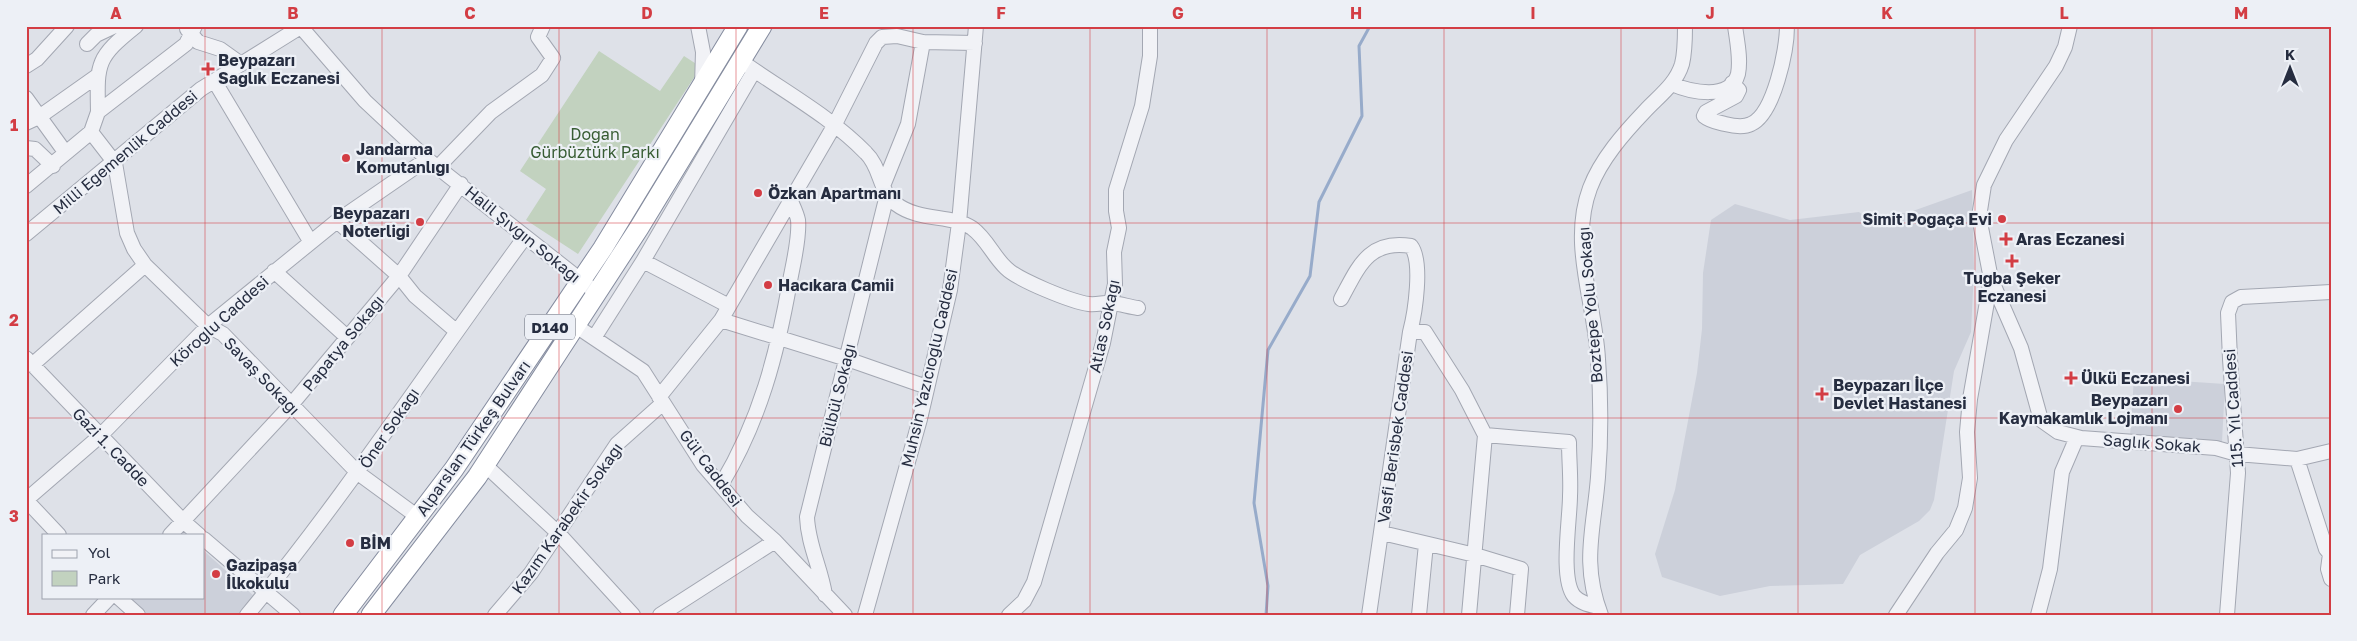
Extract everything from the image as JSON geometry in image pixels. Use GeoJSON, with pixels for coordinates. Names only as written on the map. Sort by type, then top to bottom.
{"type":"FeatureCollection","features":[{"type":"Feature","properties":{"kind":"highway","name":"Alparslan Türkeş Bulvarı"},"geometry":{"type":"LineString","coordinates":[[343,615],[454,469],[581,281],[738,26]]}},
{"type":"Feature","properties":{"kind":"highway","name":"Alparslan Türkeş Bulvarı"},"geometry":{"type":"LineString","coordinates":[[372,615],[485,466],[639,228],[747,66],[762,26]]}},
{"type":"Feature","properties":{"kind":"street"},"geometry":{"type":"LineString","coordinates":[[26,66],[32,63],[67,26]]}},
{"type":"Feature","properties":{"kind":"street"},"geometry":{"type":"LineString","coordinates":[[87,44],[96,35],[115,26]]}},
{"type":"Feature","properties":{"kind":"street"},"geometry":{"type":"LineString","coordinates":[[26,186],[53,166],[66,152],[91,132],[98,112],[97,76],[100,62],[110,47],[136,26]]}},
{"type":"Feature","properties":{"kind":"street","name":"Halil Şıvgın Sokağı"},"geometry":{"type":"LineString","coordinates":[[302,26],[365,102],[433,163],[597,293]]}},
{"type":"Feature","properties":{"kind":"street","name":"Milli Egemenlik Caddesi"},"geometry":{"type":"LineString","coordinates":[[26,234],[115,163],[201,90],[302,26]]}},
{"type":"Feature","properties":{"kind":"street","name":"Köroğlu Caddesi"},"geometry":{"type":"LineString","coordinates":[[26,500],[100,436],[208,326],[310,241],[337,221],[433,163],[491,112],[542,75],[553,58],[538,37],[543,26]]}},
{"type":"Feature","properties":{"kind":"street"},"geometry":{"type":"LineString","coordinates":[[698,26],[703,52],[702,87]]}},
{"type":"Feature","properties":{"kind":"street","name":"Muhsin Yazıcıoğlu Caddesi"},"geometry":{"type":"LineString","coordinates":[[865,615],[927,388],[950,290],[959,223],[976,26]]}},
{"type":"Feature","properties":{"kind":"street","name":"Atlas Sokağı"},"geometry":{"type":"LineString","coordinates":[[1009,615],[1024,601],[1034,582],[1100,353],[1115,284],[1114,252],[1119,228],[1116,195],[1142,106],[1150,56],[1150,26]]}},
{"type":"Feature","properties":{"kind":"street"},"geometry":{"type":"LineString","coordinates":[[1685,26],[1682,65],[1672,84],[1687,91],[1699,93],[1728,87],[1738,75],[1739,60],[1735,26]]}},
{"type":"Feature","properties":{"kind":"street"},"geometry":{"type":"LineString","coordinates":[[1732,82],[1739,90],[1736,96],[1706,112],[1704,116],[1708,120],[1728,125],[1742,127],[1752,124],[1769,107],[1779,70],[1787,26]]}},
{"type":"Feature","properties":{"kind":"street"},"geometry":{"type":"LineString","coordinates":[[1896,615],[1963,518],[1970,478],[1967,432],[1970,399],[1991,279],[1979,217],[1984,185],[2006,140],[2056,66],[2070,26]]}},
{"type":"Feature","properties":{"kind":"street"},"geometry":{"type":"LineString","coordinates":[[98,112],[186,44],[190,29]]}},
{"type":"Feature","properties":{"kind":"street"},"geometry":{"type":"LineString","coordinates":[[190,29],[198,42],[220,49],[242,64]]}},
{"type":"Feature","properties":{"kind":"street"},"geometry":{"type":"LineString","coordinates":[[888,31],[897,36],[923,42],[975,43]]}},
{"type":"Feature","properties":{"kind":"street","name":"Kazım Karabekir Sokağı"},"geometry":{"type":"LineString","coordinates":[[495,615],[531,573],[617,444],[661,400],[721,320],[834,126],[876,43],[888,31]]}},
{"type":"Feature","properties":{"kind":"street","name":"Bülbül Sokağı"},"geometry":{"type":"LineString","coordinates":[[825,595],[823,578],[811,549],[807,517],[848,358],[885,191],[908,124],[923,42]]}},
{"type":"Feature","properties":{"kind":"street"},"geometry":{"type":"LineString","coordinates":[[594,338],[643,261],[747,66],[809,106],[871,157],[885,191],[896,204],[924,217],[959,223],[971,228],[985,240],[1006,269],[1070,300],[1090,304],[1111,303],[1138,308]]}},
{"type":"Feature","properties":{"kind":"street"},"geometry":{"type":"LineString","coordinates":[[26,123],[39,117],[97,76]]}},
{"type":"Feature","properties":{"kind":"street"},"geometry":{"type":"LineString","coordinates":[[215,82],[310,241]]}},
{"type":"Feature","properties":{"kind":"street","name":"Boztepe Yolu Sokağı"},"geometry":{"type":"LineString","coordinates":[[1600,611],[1594,594],[1589,554],[1598,474],[1598,361],[1595,320],[1585,274],[1580,229],[1591,186],[1604,160],[1644,111],[1672,84]]}},
{"type":"Feature","properties":{"kind":"street"},"geometry":{"type":"LineString","coordinates":[[26,98],[66,152]]}},
{"type":"Feature","properties":{"kind":"street"},"geometry":{"type":"LineString","coordinates":[[91,132],[115,163]]}},
{"type":"Feature","properties":{"kind":"street"},"geometry":{"type":"LineString","coordinates":[[26,148],[35,149],[53,166]]}},
{"type":"Feature","properties":{"kind":"street","name":"Savaş Sokağı"},"geometry":{"type":"LineString","coordinates":[[115,163],[127,233],[145,265],[208,326],[222,334],[358,473],[418,517]]}},
{"type":"Feature","properties":{"kind":"street","name":"Papatya Sokağı"},"geometry":{"type":"LineString","coordinates":[[171,534],[291,406],[347,336],[399,276],[461,184]]}},
{"type":"Feature","properties":{"kind":"street"},"geometry":{"type":"LineString","coordinates":[[721,485],[741,452],[755,419],[780,340],[794,258],[798,220],[790,199]]}},
{"type":"Feature","properties":{"kind":"street"},"geometry":{"type":"LineString","coordinates":[[337,221],[399,276],[415,296],[456,331]]}},
{"type":"Feature","properties":{"kind":"street","name":"Öner Sokağı"},"geometry":{"type":"LineString","coordinates":[[247,615],[358,473],[456,331],[526,237]]}},
{"type":"Feature","properties":{"kind":"street"},"geometry":{"type":"LineString","coordinates":[[1341,299],[1351,278],[1370,252],[1386,247],[1411,246],[1415,251],[1416,288],[1410,332]]}},
{"type":"Feature","properties":{"kind":"street"},"geometry":{"type":"LineString","coordinates":[[643,261],[729,306]]}},
{"type":"Feature","properties":{"kind":"street"},"geometry":{"type":"LineString","coordinates":[[29,361],[145,265]]}},
{"type":"Feature","properties":{"kind":"street"},"geometry":{"type":"LineString","coordinates":[[274,271],[347,336]]}},
{"type":"Feature","properties":{"kind":"street","name":"Sağlık Sokak"},"geometry":{"type":"LineString","coordinates":[[1991,279],[2021,348],[2041,420],[2058,432],[2077,437],[2216,448],[2237,454],[2297,459],[2331,451]]}},
{"type":"Feature","properties":{"kind":"street","name":"115. Yıl Caddesi"},"geometry":{"type":"LineString","coordinates":[[2227,615],[2238,473],[2228,313],[2232,302],[2241,297],[2331,292]]}},
{"type":"Feature","properties":{"kind":"street"},"geometry":{"type":"LineString","coordinates":[[721,320],[780,340],[848,358],[927,388]]}},
{"type":"Feature","properties":{"kind":"street","name":"Gül Caddesi"},"geometry":{"type":"LineString","coordinates":[[576,326],[643,371],[703,465],[747,516],[775,541],[845,615]]}},
{"type":"Feature","properties":{"kind":"street","name":"Vasfi Berisbek Caddesi"},"geometry":{"type":"LineString","coordinates":[[1369,615],[1410,332],[1424,332],[1462,390],[1485,435]]}},
{"type":"Feature","properties":{"kind":"street","name":"Gazi 1. Cadde"},"geometry":{"type":"LineString","coordinates":[[29,361],[183,522],[198,534]]}},
{"type":"Feature","properties":{"kind":"street"},"geometry":{"type":"LineString","coordinates":[[1469,615],[1485,435],[1569,442],[1570,499],[1566,544],[1569,583],[1574,596],[1600,611]]}},
{"type":"Feature","properties":{"kind":"street"},"geometry":{"type":"LineString","coordinates":[[2038,615],[2050,569],[2062,472],[2077,437]]}},
{"type":"Feature","properties":{"kind":"street"},"geometry":{"type":"LineString","coordinates":[[2297,459],[2323,540],[2330,554],[2328,569],[2331,579]]}},
{"type":"Feature","properties":{"kind":"street"},"geometry":{"type":"LineString","coordinates":[[485,466],[558,533],[625,612]]}},
{"type":"Feature","properties":{"kind":"street"},"geometry":{"type":"LineString","coordinates":[[26,500],[58,534]]}},
{"type":"Feature","properties":{"kind":"street"},"geometry":{"type":"LineString","coordinates":[[1382,533],[1475,555],[1521,569],[1517,615]]}},
{"type":"Feature","properties":{"kind":"street"},"geometry":{"type":"LineString","coordinates":[[205,540],[293,615]]}},
{"type":"Feature","properties":{"kind":"street"},"geometry":{"type":"LineString","coordinates":[[660,615],[775,541]]}},
{"type":"Feature","properties":{"kind":"street"},"geometry":{"type":"LineString","coordinates":[[1419,615],[1426,544]]}},
{"type":"Feature","properties":{"kind":"street"},"geometry":{"type":"LineString","coordinates":[[93,615],[109,598]]}},
{"type":"Feature","properties":{"kind":"street"},"geometry":{"type":"LineString","coordinates":[[119,598],[138,615]]}},
{"type":"Feature","properties":{"kind":"shaded area","name":"Beypazarı İlçe Devlet Hastanesi"},"geometry":{"type":"Polygon","coordinates":[[[1972,190],[1974,269],[1971,332],[1954,371],[1934,500],[1930,510],[1919,521],[1860,555],[1843,584],[1770,586],[1720,596],[1662,577],[1655,554],[1675,490],[1697,373],[1702,329],[1703,273],[1711,220],[1735,204],[1790,220],[1859,212],[1868,219],[1910,212],[1972,190]]]}},
{"type":"Feature","properties":{"kind":"shaded area","name":"Beypazarı Kaymakamlık Lojmanı"},"geometry":{"type":"Polygon","coordinates":[[[2134,378],[2225,384],[2222,442],[2130,436],[2134,378]]]}},
{"type":"Feature","properties":{"kind":"shaded area","name":"Gazipaşa İlkokulu"},"geometry":{"type":"Polygon","coordinates":[[[205,552],[255,597],[238,615],[142,615],[124,598],[205,598],[205,552]]]}},
{"type":"Feature","properties":{"kind":"green space","name":"Doğan Gürbüztürk Parkı"},"geometry":{"type":"Polygon","coordinates":[[[599,51],[660,91],[684,56],[701,67],[578,254],[526,220],[546,189],[520,171],[599,51]]]}},
{"type":"Feature","properties":{"kind":"waterway"},"geometry":{"type":"LineString","coordinates":[[1266,615],[1268,586],[1254,503],[1268,350],[1310,276],[1319,202],[1362,116],[1359,46],[1370,26]]}},
{"type":"Feature","properties":{"kind":"place","name":"Beypazarı Sağlık Eczanesi"},"geometry":{"type":"Point","coordinates":[208,69]}},
{"type":"Feature","properties":{"kind":"place","name":"Jandarma Komutanlığı"},"geometry":{"type":"Point","coordinates":[346,158]}},
{"type":"Feature","properties":{"kind":"place","name":"Özkan Apartmanı"},"geometry":{"type":"Point","coordinates":[758,193]}},
{"type":"Feature","properties":{"kind":"place","name":"Simit Poğaça Evi"},"geometry":{"type":"Point","coordinates":[2002,219]}},
{"type":"Feature","properties":{"kind":"place","name":"Beypazarı Noterliği"},"geometry":{"type":"Point","coordinates":[420,222]}},
{"type":"Feature","properties":{"kind":"place","name":"Aras Eczanesi"},"geometry":{"type":"Point","coordinates":[2006,239]}},
{"type":"Feature","properties":{"kind":"place","name":"Tuğba Şeker Eczanesi"},"geometry":{"type":"Point","coordinates":[2012,261]}},
{"type":"Feature","properties":{"kind":"place","name":"Hacıkara Camii"},"geometry":{"type":"Point","coordinates":[768,285]}},
{"type":"Feature","properties":{"kind":"place","name":"Ülkü Eczanesi"},"geometry":{"type":"Point","coordinates":[2071,378]}},
{"type":"Feature","properties":{"kind":"place","name":"Beypazarı İlçe Devlet Hastanesi"},"geometry":{"type":"Point","coordinates":[1822,394]}},
{"type":"Feature","properties":{"kind":"place","name":"Beypazarı Kaymakamlık Lojmanı"},"geometry":{"type":"Point","coordinates":[2178,409]}},
{"type":"Feature","properties":{"kind":"place","name":"BİM"},"geometry":{"type":"Point","coordinates":[350,543]}},
{"type":"Feature","properties":{"kind":"place","name":"Gazipaşa İlkokulu"},"geometry":{"type":"Point","coordinates":[216,574]}}]}
